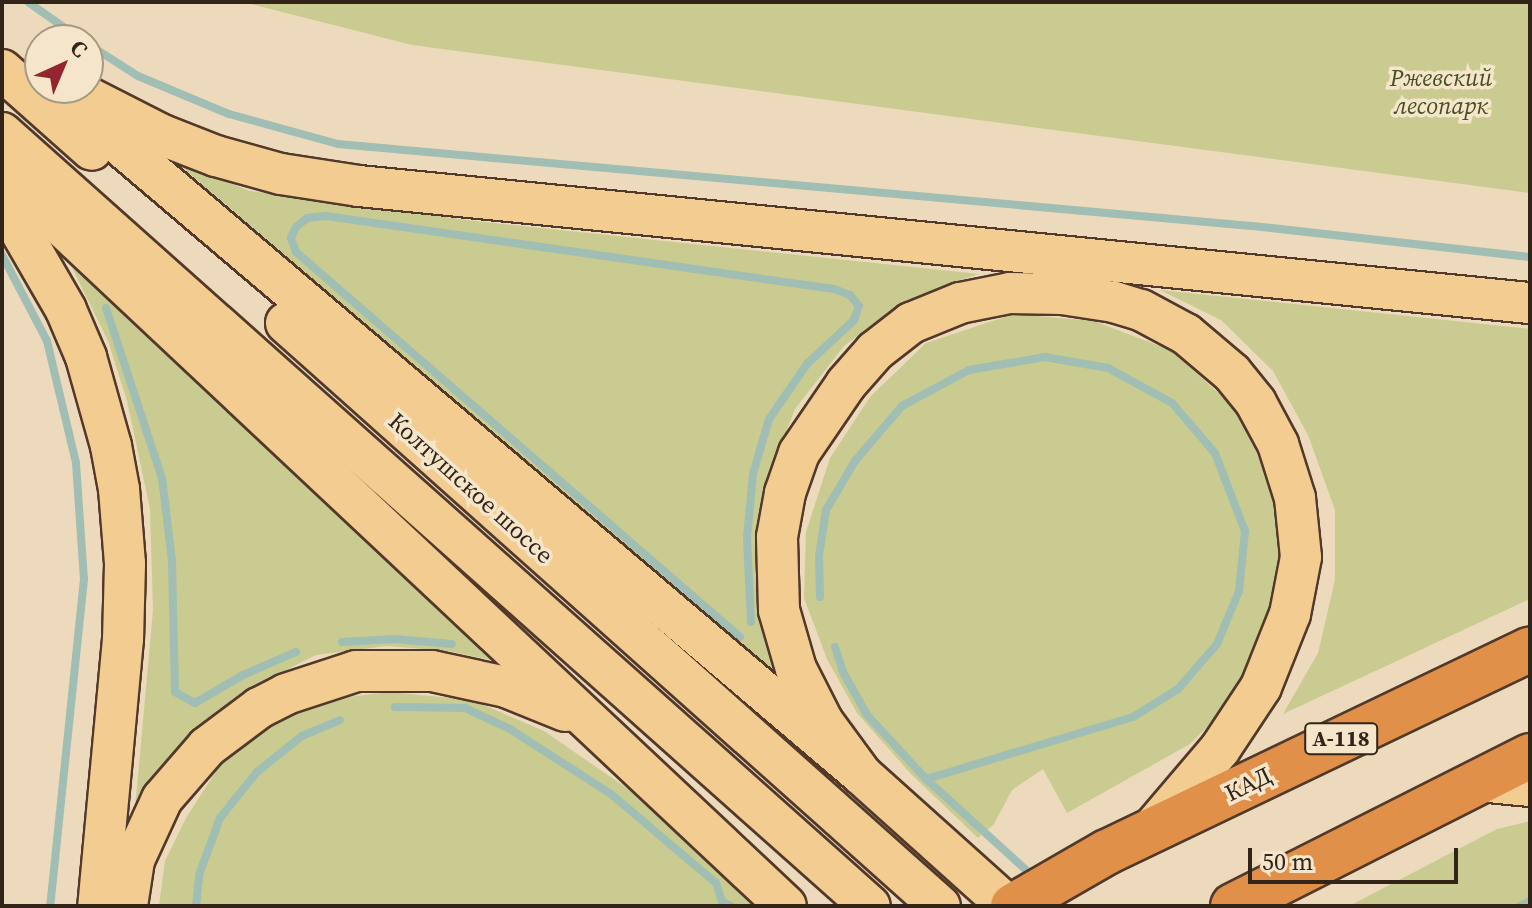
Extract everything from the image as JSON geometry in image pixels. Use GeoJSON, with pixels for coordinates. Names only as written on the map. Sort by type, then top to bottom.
{"type":"FeatureCollection","features":[{"type":"Feature","properties":{"kind":"highway","name":"КАД"},"geometry":{"type":"LineString","coordinates":[[1011,906],[1151,830],[1530,649]]}},
{"type":"Feature","properties":{"kind":"highway"},"geometry":{"type":"LineString","coordinates":[[1233,906],[1530,756]]}},
{"type":"Feature","properties":{"kind":"main road"},"geometry":{"type":"LineString","coordinates":[[2,38],[24,55]]}},
{"type":"Feature","properties":{"kind":"main road"},"geometry":{"type":"LineString","coordinates":[[2,49],[24,66]]}},
{"type":"Feature","properties":{"kind":"main road","name":"Колтушское шоссе"},"geometry":{"type":"LineString","coordinates":[[2,70],[940,906]]}},
{"type":"Feature","properties":{"kind":"main road"},"geometry":{"type":"LineString","coordinates":[[72,104],[862,775],[1011,906]]}},
{"type":"Feature","properties":{"kind":"main road"},"geometry":{"type":"LineString","coordinates":[[101,104],[162,135],[216,156],[281,174],[359,186],[1530,303]]}},
{"type":"Feature","properties":{"kind":"main road","name":"Колтушское шоссе"},"geometry":{"type":"LineString","coordinates":[[2,133],[870,906]]}},
{"type":"Feature","properties":{"kind":"main road"},"geometry":{"type":"LineString","coordinates":[[2,170],[786,906]]}},
{"type":"Feature","properties":{"kind":"main road"},"geometry":{"type":"LineString","coordinates":[[2,199],[66,310],[86,357],[111,446],[119,489],[125,564],[123,639],[98,906]]}},
{"type":"Feature","properties":{"kind":"main road"},"geometry":{"type":"LineString","coordinates":[[862,775],[823,722],[796,669],[779,610],[776,573],[779,525],[785,493],[799,453],[846,384],[875,351],[911,323],[960,303],[1010,293],[1062,294],[1114,302],[1141,310],[1186,334],[1232,373],[1256,403],[1278,444],[1295,498],[1301,557],[1290,614],[1261,687],[1220,749],[1151,830]]}},
{"type":"Feature","properties":{"kind":"main road"},"geometry":{"type":"LineString","coordinates":[[127,906],[134,860],[162,799],[207,747],[259,708],[286,694],[356,671],[432,671],[506,687],[584,719]]}},
{"type":"Feature","properties":{"kind":"main road"},"geometry":{"type":"LineString","coordinates":[[1478,781],[1530,786]]}},
{"type":"Feature","properties":{"kind":"green space","name":"Ржевский лесопарк"},"geometry":{"type":"Polygon","coordinates":[[[243,2],[1530,2],[1530,193],[412,45],[243,2]]]}},
{"type":"Feature","properties":{"kind":"green space"},"geometry":{"type":"Polygon","coordinates":[[[176,162],[250,191],[475,221],[979,274],[947,284],[889,312],[844,346],[795,409],[766,482],[758,541],[782,679],[176,162]]]}},
{"type":"Feature","properties":{"kind":"green space"},"geometry":{"type":"Polygon","coordinates":[[[59,241],[505,663],[449,651],[387,646],[316,655],[242,692],[190,733],[134,820],[153,610],[150,509],[127,401],[108,341],[59,241]]]}},
{"type":"Feature","properties":{"kind":"green space"},"geometry":{"type":"Polygon","coordinates":[[[1160,290],[1530,329],[1530,599],[1283,714],[1318,653],[1335,580],[1335,510],[1308,435],[1273,371],[1221,320],[1160,290]]]}},
{"type":"Feature","properties":{"kind":"green space"},"geometry":{"type":"Polygon","coordinates":[[[1014,314],[1094,321],[1170,350],[1233,406],[1273,486],[1282,568],[1268,639],[1235,699],[1190,744],[1067,813],[1043,769],[1012,790],[994,824],[978,838],[911,774],[857,713],[827,659],[804,598],[806,532],[830,458],[870,397],[926,343],[1014,314]]]}},
{"type":"Feature","properties":{"kind":"green space"},"geometry":{"type":"Polygon","coordinates":[[[389,692],[472,700],[544,731],[631,791],[755,906],[159,906],[165,861],[186,818],[222,762],[264,731],[323,700],[389,692]]]}},
{"type":"Feature","properties":{"kind":"green space"},"geometry":{"type":"Polygon","coordinates":[[[1530,821],[1530,906],[1349,906],[1497,829],[1530,821]]]}},
{"type":"Feature","properties":{"kind":"waterway"},"geometry":{"type":"LineString","coordinates":[[28,2],[59,24]]}},
{"type":"Feature","properties":{"kind":"waterway"},"geometry":{"type":"LineString","coordinates":[[104,54],[138,76],[229,114],[338,144],[1262,227],[1530,257]]}},
{"type":"Feature","properties":{"kind":"waterway"},"geometry":{"type":"LineString","coordinates":[[740,637],[296,252],[291,238],[296,227],[307,218],[326,216],[834,289],[850,295],[859,306],[854,320],[807,364],[769,419],[753,474],[747,538],[751,622]]}},
{"type":"Feature","properties":{"kind":"waterway"},"geometry":{"type":"LineString","coordinates":[[2,255],[47,341],[76,463],[84,579],[50,906]]}},
{"type":"Feature","properties":{"kind":"waterway"},"geometry":{"type":"LineString","coordinates":[[106,308],[162,478],[172,561],[175,692],[195,703],[243,675],[296,652]]}},
{"type":"Feature","properties":{"kind":"waterway"},"geometry":{"type":"LineString","coordinates":[[820,597],[819,556],[826,510],[855,461],[902,406],[969,370],[1045,357],[1108,368],[1172,403],[1215,453],[1245,531],[1239,591],[1217,644],[1178,689],[1133,717],[926,779]]}},
{"type":"Feature","properties":{"kind":"waterway"},"geometry":{"type":"LineString","coordinates":[[342,642],[394,639],[452,644]]}},
{"type":"Feature","properties":{"kind":"waterway"},"geometry":{"type":"LineString","coordinates":[[835,647],[843,672],[867,715],[926,779],[1036,879]]}},
{"type":"Feature","properties":{"kind":"waterway"},"geometry":{"type":"LineString","coordinates":[[395,707],[465,708],[510,729],[611,794],[716,883],[722,902],[731,906]]}},
{"type":"Feature","properties":{"kind":"waterway"},"geometry":{"type":"LineString","coordinates":[[196,906],[199,875],[220,818],[257,772],[302,736],[340,720]]}},
{"type":"Feature","properties":{"kind":"waterway"},"geometry":{"type":"LineString","coordinates":[[1520,906],[1530,901]]}}]}
